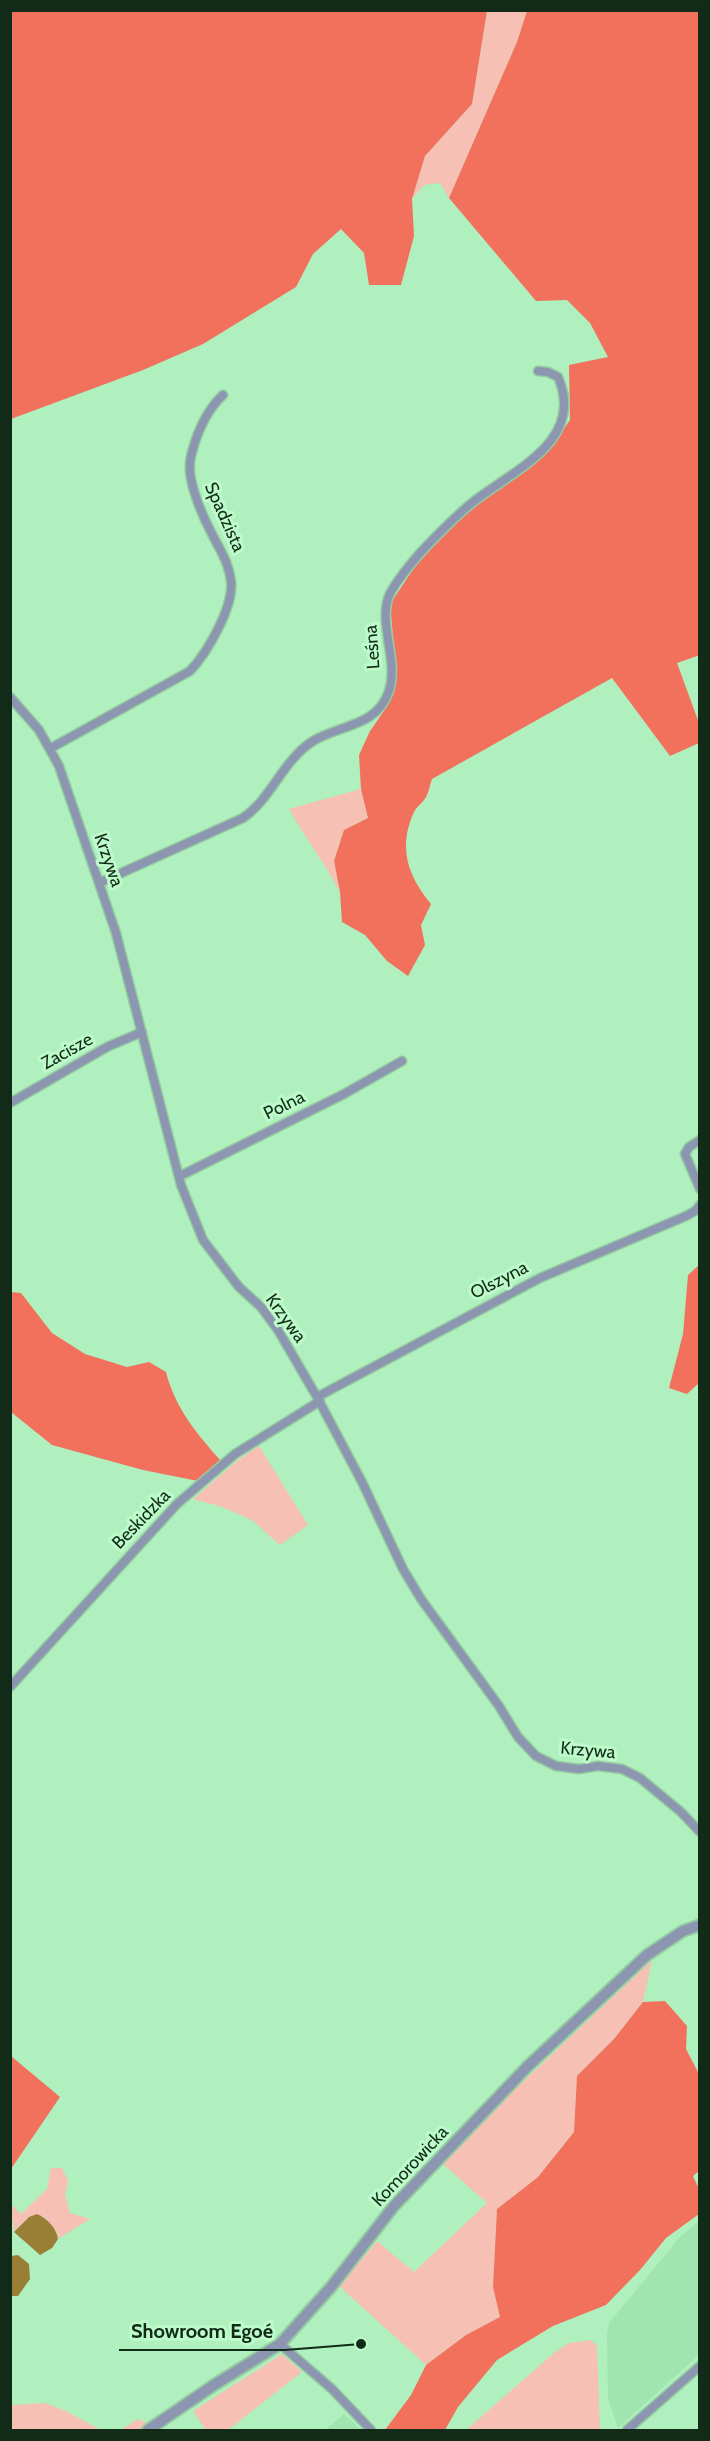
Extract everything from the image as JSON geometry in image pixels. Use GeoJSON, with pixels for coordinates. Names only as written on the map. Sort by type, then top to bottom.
{"type":"FeatureCollection","features":[{"type":"Feature","properties":{"kind":"street","name":"Leśna"},"geometry":{"type":"LineString","coordinates":[[99,883],[243,818],[255,810],[303,748],[328,734],[363,721],[375,714],[383,705],[390,689],[392,669],[386,616],[389,596],[419,554],[440,532],[474,501],[547,447],[562,425],[565,404],[563,389],[558,377],[537,370]]}},
{"type":"Feature","properties":{"kind":"street","name":"Spadzista"},"geometry":{"type":"LineString","coordinates":[[51,748],[190,671],[204,656],[228,603],[231,584],[227,562],[210,531],[190,477],[189,462],[197,436],[210,407],[223,395]]}},
{"type":"Feature","properties":{"kind":"street","name":"Krzywa"},"geometry":{"type":"LineString","coordinates":[[10,697],[15,706],[39,730],[51,748],[99,883],[116,933],[180,1176],[192,1216],[203,1240],[239,1287],[261,1307],[278,1330],[318,1399],[421,1599],[518,1737],[536,1756],[556,1766],[579,1769],[598,1766],[622,1769],[640,1778],[681,1812],[699,1832]]}},
{"type":"Feature","properties":{"kind":"street","name":"Zacisze"},"geometry":{"type":"LineString","coordinates":[[10,1103],[107,1047],[142,1032]]}},
{"type":"Feature","properties":{"kind":"street","name":"Polna"},"geometry":{"type":"LineString","coordinates":[[180,1176],[344,1094],[402,1061]]}},
{"type":"Feature","properties":{"kind":"street"},"geometry":{"type":"LineString","coordinates":[[699,1140],[689,1147],[685,1154],[699,1189]]}},
{"type":"Feature","properties":{"kind":"street","name":"Olszyna"},"geometry":{"type":"LineString","coordinates":[[318,1399],[540,1278],[605,1248],[686,1216],[695,1211],[699,1205]]}},
{"type":"Feature","properties":{"kind":"street","name":"Beskidzka"},"geometry":{"type":"LineString","coordinates":[[10,1687],[177,1504],[236,1454],[318,1399]]}},
{"type":"Feature","properties":{"kind":"street","name":"Komorowicka"},"geometry":{"type":"LineString","coordinates":[[148,2430],[280,2344],[331,2287],[394,2206],[528,2066],[647,1955],[683,1931],[699,1925]]}},
{"type":"Feature","properties":{"kind":"street"},"geometry":{"type":"LineString","coordinates":[[280,2344],[332,2389],[370,2430]]}},
{"type":"Feature","properties":{"kind":"street"},"geometry":{"type":"LineString","coordinates":[[627,2430],[699,2366]]}},
{"type":"Feature","properties":{"kind":"shaded area"},"geometry":{"type":"Polygon","coordinates":[[[10,11],[487,11],[472,104],[425,156],[412,199],[414,236],[401,285],[369,285],[364,253],[341,229],[313,254],[296,287],[203,344],[143,370],[11,419],[10,11]]]}},
{"type":"Feature","properties":{"kind":"shaded area"},"geometry":{"type":"Polygon","coordinates":[[[487,11],[527,11],[517,42],[449,198],[440,183],[424,185],[412,199],[425,156],[472,104],[487,11]]]}},
{"type":"Feature","properties":{"kind":"shaded area"},"geometry":{"type":"Polygon","coordinates":[[[527,11],[699,11],[700,655],[677,663],[699,723],[699,743],[670,756],[612,678],[432,779],[426,797],[414,812],[407,837],[406,849],[411,871],[431,904],[421,925],[425,945],[408,976],[387,961],[365,935],[342,922],[340,892],[334,861],[344,830],[368,818],[361,789],[359,755],[394,690],[396,671],[390,604],[416,565],[464,514],[549,450],[570,420],[569,365],[608,357],[590,323],[567,300],[536,301],[449,198],[517,42],[527,11]]]}},
{"type":"Feature","properties":{"kind":"shaded area"},"geometry":{"type":"Polygon","coordinates":[[[361,789],[368,818],[344,830],[334,861],[340,892],[289,809],[361,789]]]}},
{"type":"Feature","properties":{"kind":"shaded area"},"geometry":{"type":"Polygon","coordinates":[[[699,1265],[699,1383],[687,1394],[669,1388],[683,1334],[688,1275],[699,1265]]]}},
{"type":"Feature","properties":{"kind":"shaded area"},"geometry":{"type":"Polygon","coordinates":[[[10,1292],[21,1293],[52,1333],[85,1354],[127,1367],[149,1362],[166,1372],[181,1409],[221,1461],[198,1481],[143,1470],[52,1445],[11,1412],[10,1292]]]}},
{"type":"Feature","properties":{"kind":"shaded area"},"geometry":{"type":"Polygon","coordinates":[[[259,1446],[308,1525],[280,1545],[252,1520],[222,1507],[193,1499],[238,1460],[259,1446]]]}},
{"type":"Feature","properties":{"kind":"shaded area"},"geometry":{"type":"Polygon","coordinates":[[[652,1960],[643,2002],[614,2039],[577,2076],[574,2132],[538,2177],[497,2209],[493,2287],[500,2317],[466,2335],[426,2365],[339,2286],[377,2241],[414,2272],[487,2203],[443,2164],[497,2106],[652,1960]]]}},
{"type":"Feature","properties":{"kind":"shaded area"},"geometry":{"type":"Polygon","coordinates":[[[665,2001],[687,2026],[686,2049],[699,2074],[699,2171],[693,2176],[699,2189],[699,2214],[666,2238],[640,2270],[606,2305],[553,2326],[497,2360],[458,2407],[445,2430],[385,2430],[411,2395],[426,2365],[466,2335],[500,2317],[493,2287],[497,2209],[538,2177],[574,2132],[577,2076],[614,2039],[643,2002],[665,2001]]]}},
{"type":"Feature","properties":{"kind":"shaded area"},"geometry":{"type":"Polygon","coordinates":[[[11,2056],[60,2097],[11,2169],[11,2056]]]}},
{"type":"Feature","properties":{"kind":"shaded area"},"geometry":{"type":"Polygon","coordinates":[[[51,2168],[62,2168],[68,2180],[65,2195],[70,2213],[90,2219],[58,2239],[57,2233],[44,2217],[29,2217],[14,2232],[10,2203],[21,2214],[47,2189],[51,2168]]]}},
{"type":"Feature","properties":{"kind":"shaded area"},"geometry":{"type":"Polygon","coordinates":[[[37,2214],[51,2224],[58,2239],[52,2248],[40,2255],[14,2232],[29,2217],[37,2214]]]}},
{"type":"Feature","properties":{"kind":"shaded area"},"geometry":{"type":"Polygon","coordinates":[[[699,2221],[699,2355],[618,2428],[608,2399],[607,2335],[609,2323],[680,2237],[699,2221]]]}},
{"type":"Feature","properties":{"kind":"shaded area"},"geometry":{"type":"Polygon","coordinates":[[[18,2255],[29,2264],[30,2279],[18,2296],[11,2296],[11,2256],[18,2255]]]}},
{"type":"Feature","properties":{"kind":"shaded area"},"geometry":{"type":"Polygon","coordinates":[[[590,2340],[597,2345],[600,2430],[466,2430],[555,2352],[569,2343],[590,2340]]]}},
{"type":"Feature","properties":{"kind":"shaded area"},"geometry":{"type":"Polygon","coordinates":[[[282,2354],[302,2372],[228,2430],[206,2430],[193,2411],[282,2354]]]}},
{"type":"Feature","properties":{"kind":"shaded area"},"geometry":{"type":"Polygon","coordinates":[[[10,2401],[13,2405],[45,2403],[66,2411],[99,2429],[122,2429],[138,2419],[151,2425],[141,2430],[11,2430],[10,2401]]]}},
{"type":"Feature","properties":{"kind":"shaded area"},"geometry":{"type":"Polygon","coordinates":[[[344,2414],[361,2430],[325,2430],[344,2414]]]}},
{"type":"Feature","properties":{"kind":"place","name":"Showroom Egoé"},"geometry":{"type":"Point","coordinates":[361,2344]}}]}
